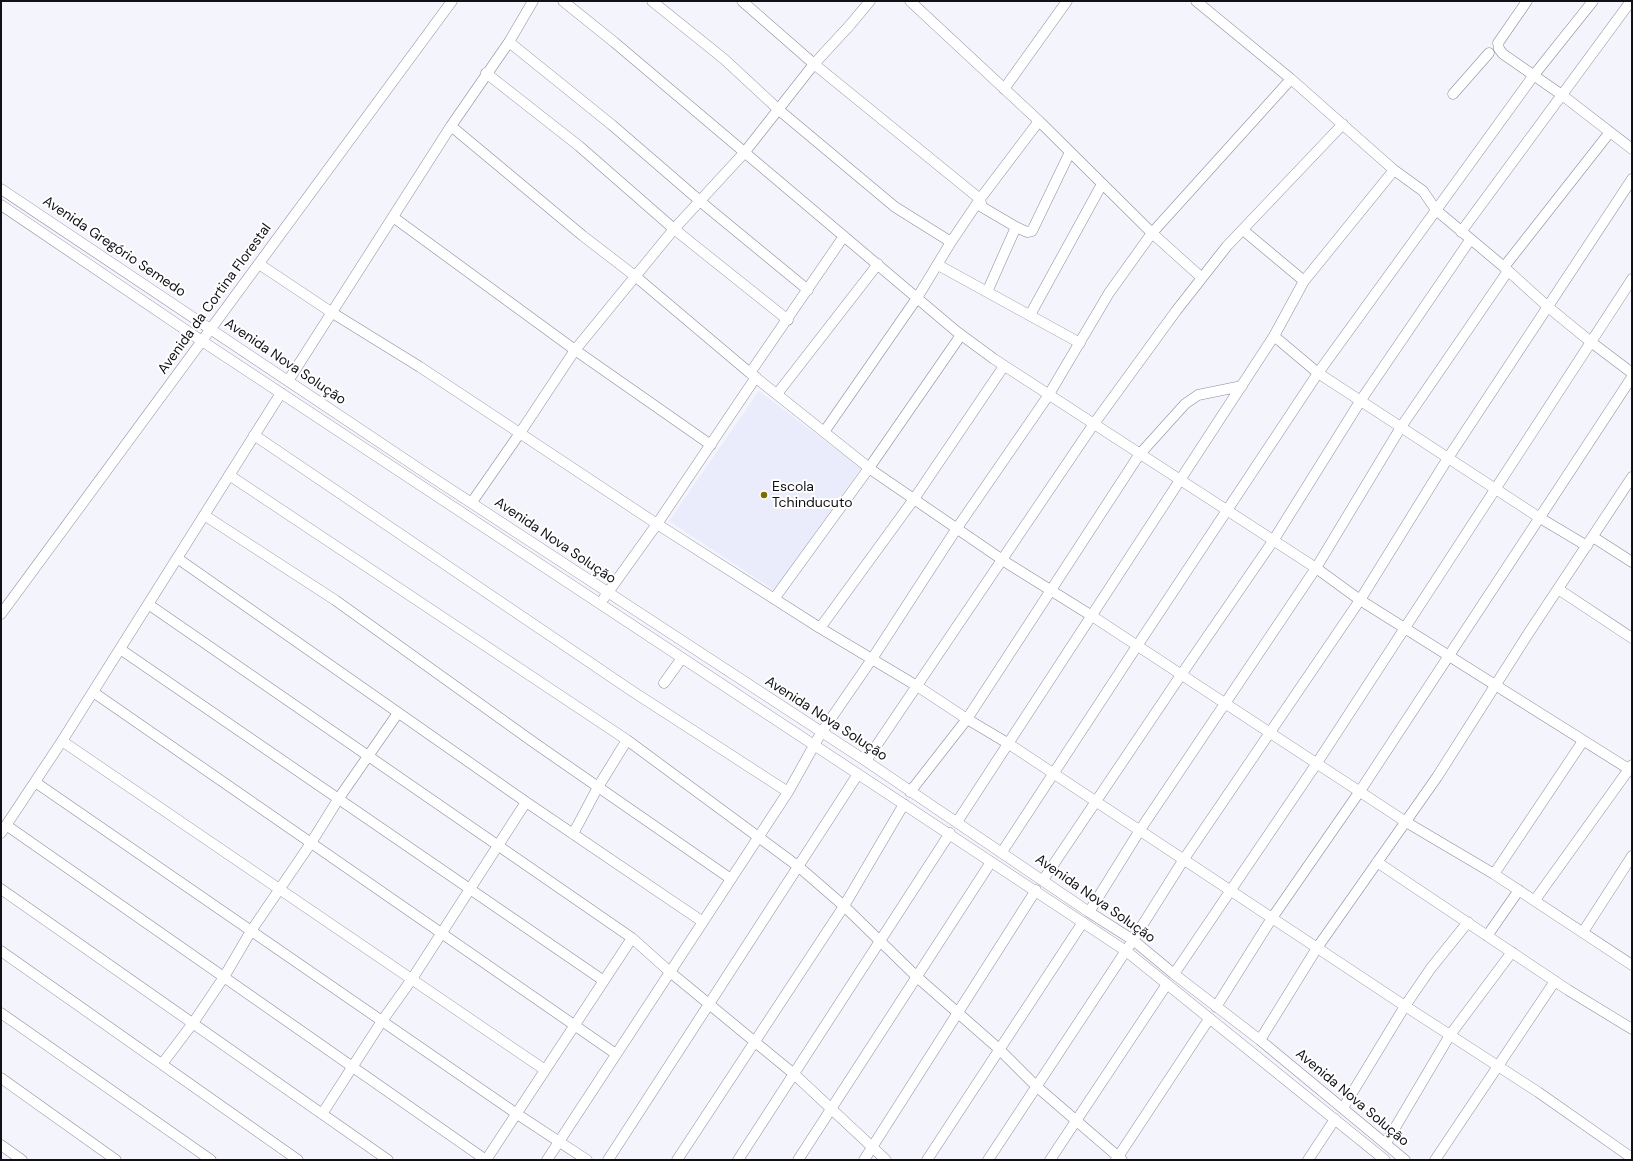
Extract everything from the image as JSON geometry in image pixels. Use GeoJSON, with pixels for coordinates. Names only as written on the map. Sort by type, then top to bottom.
{"type":"FeatureCollection","features":[{"type":"Feature","properties":{"kind":"street","name":"Avenida da Cortina Florestal"},"geometry":{"type":"LineString","coordinates":[[1,614],[452,1]]}},
{"type":"Feature","properties":{"kind":"street"},"geometry":{"type":"LineString","coordinates":[[288,381],[451,126],[486,73],[509,42],[533,1]]}},
{"type":"Feature","properties":{"kind":"street"},"geometry":{"type":"LineString","coordinates":[[563,1],[614,42],[961,335],[1004,366],[1139,455],[1316,568],[1360,600],[1583,741],[1631,768],[1535,900]]}},
{"type":"Feature","properties":{"kind":"street"},"geometry":{"type":"LineString","coordinates":[[652,1],[724,59],[779,110],[895,207],[951,242]]}},
{"type":"Feature","properties":{"kind":"street"},"geometry":{"type":"LineString","coordinates":[[742,1],[814,64],[980,199],[982,207],[1016,227],[1027,232],[1032,231],[1070,152]]}},
{"type":"Feature","properties":{"kind":"street"},"geometry":{"type":"LineString","coordinates":[[472,502],[575,350],[674,229],[744,153],[814,64],[870,1]]}},
{"type":"Feature","properties":{"kind":"street"},"geometry":{"type":"LineString","coordinates":[[910,1],[1039,121],[1152,233],[1202,278]]}},
{"type":"Feature","properties":{"kind":"street"},"geometry":{"type":"LineString","coordinates":[[1004,89],[1068,1]]}},
{"type":"Feature","properties":{"kind":"street"},"geometry":{"type":"LineString","coordinates":[[1196,1],[1291,79],[1394,170],[1423,191],[1436,210],[1506,269],[1548,307],[1632,373]]}},
{"type":"Feature","properties":{"kind":"street"},"geometry":{"type":"LineString","coordinates":[[1528,1],[1498,42],[1499,49],[1503,54],[1562,95],[1632,149]]}},
{"type":"Feature","properties":{"kind":"street"},"geometry":{"type":"LineString","coordinates":[[1002,852],[1318,373],[1534,75],[1593,1]]}},
{"type":"Feature","properties":{"kind":"street"},"geometry":{"type":"LineString","coordinates":[[1461,232],[1631,1]]}},
{"type":"Feature","properties":{"kind":"street"},"geometry":{"type":"LineString","coordinates":[[509,42],[612,125],[700,201],[808,290]]}},
{"type":"Feature","properties":{"kind":"street"},"geometry":{"type":"LineString","coordinates":[[1453,94],[1489,53]]}},
{"type":"Feature","properties":{"kind":"street"},"geometry":{"type":"LineString","coordinates":[[486,73],[579,146],[674,229],[788,320]]}},
{"type":"Feature","properties":{"kind":"street"},"geometry":{"type":"LineString","coordinates":[[547,1160],[788,792],[821,733],[872,659],[957,528],[1048,396],[1109,292],[1152,233],[1291,79]]}},
{"type":"Feature","properties":{"kind":"street"},"geometry":{"type":"LineString","coordinates":[[824,432],[917,298],[951,242],[980,199],[1039,121]]}},
{"type":"Feature","properties":{"kind":"street"},"geometry":{"type":"LineString","coordinates":[[866,761],[1093,425],[1176,311],[1227,246],[1342,124]]}},
{"type":"Feature","properties":{"kind":"street"},"geometry":{"type":"LineString","coordinates":[[451,126],[583,236],[635,276],[753,375],[869,468],[1002,560],[1092,616],[1406,822],[1535,900],[1632,965]]}},
{"type":"Feature","properties":{"kind":"street"},"geometry":{"type":"LineString","coordinates":[[1090,912],[1140,830],[1316,568],[1401,427],[1506,269],[1610,132]]}},
{"type":"Feature","properties":{"kind":"street"},"geometry":{"type":"LineString","coordinates":[[957,822],[1242,386],[1274,336],[1304,281],[1394,170]]}},
{"type":"Feature","properties":{"kind":"street"},"geometry":{"type":"LineString","coordinates":[[988,1160],[1133,940],[1184,859],[1360,600],[1448,458],[1632,179]]}},
{"type":"Feature","properties":{"kind":"street"},"geometry":{"type":"LineString","coordinates":[[1030,315],[1102,184]]}},
{"type":"Feature","properties":{"kind":"street","name":"Avenida Gregório Semedo"},"geometry":{"type":"LineString","coordinates":[[1,188],[211,329]]}},
{"type":"Feature","properties":{"kind":"street","name":"Avenida Gregório Semedo"},"geometry":{"type":"LineString","coordinates":[[1,205],[202,341]]}},
{"type":"Feature","properties":{"kind":"street"},"geometry":{"type":"LineString","coordinates":[[393,216],[575,350],[711,445]]}},
{"type":"Feature","properties":{"kind":"street"},"geometry":{"type":"LineString","coordinates":[[987,292],[1016,227]]}},
{"type":"Feature","properties":{"kind":"street"},"geometry":{"type":"LineString","coordinates":[[1243,230],[1304,281]]}},
{"type":"Feature","properties":{"kind":"street"},"geometry":{"type":"LineString","coordinates":[[600,604],[711,445],[788,320],[844,236]]}},
{"type":"Feature","properties":{"kind":"street"},"geometry":{"type":"LineString","coordinates":[[1043,880],[1273,541],[1361,400],[1470,240]]}},
{"type":"Feature","properties":{"kind":"street"},"geometry":{"type":"LineString","coordinates":[[259,264],[331,312],[420,367],[657,524],[774,599],[1009,744],[1405,1006],[1538,1092],[1629,1155]]}},
{"type":"Feature","properties":{"kind":"street"},"geometry":{"type":"LineString","coordinates":[[777,394],[878,264]]}},
{"type":"Feature","properties":{"kind":"street"},"geometry":{"type":"LineString","coordinates":[[938,265],[1080,343]]}},
{"type":"Feature","properties":{"kind":"street"},"geometry":{"type":"LineString","coordinates":[[1174,974],[1317,763],[1632,279]]}},
{"type":"Feature","properties":{"kind":"street","name":"Avenida Nova Solução"},"geometry":{"type":"LineString","coordinates":[[211,329],[607,593],[866,761],[910,792],[1133,940],[1174,974],[1260,1040],[1405,1160]]}},
{"type":"Feature","properties":{"kind":"street"},"geometry":{"type":"LineString","coordinates":[[774,599],[869,468],[961,335]]}},
{"type":"Feature","properties":{"kind":"street"},"geometry":{"type":"LineString","coordinates":[[1274,336],[1318,373],[1540,518],[1632,562]]}},
{"type":"Feature","properties":{"kind":"street","name":"Avenida Nova Solução"},"geometry":{"type":"LineString","coordinates":[[202,341],[1126,950],[1209,1019],[1336,1119],[1379,1158]]}},
{"type":"Feature","properties":{"kind":"street"},"geometry":{"type":"LineString","coordinates":[[820,628],[914,499],[1004,366]]}},
{"type":"Feature","properties":{"kind":"street"},"geometry":{"type":"LineString","coordinates":[[1216,1007],[1272,918],[1360,791],[1632,377]]}},
{"type":"Feature","properties":{"kind":"street"},"geometry":{"type":"LineString","coordinates":[[910,792],[967,719],[1139,455],[1185,404],[1198,395],[1242,386]]}},
{"type":"Feature","properties":{"kind":"street"},"geometry":{"type":"LineString","coordinates":[[281,393],[62,741],[4,829],[224,977],[486,1160],[632,938]]}},
{"type":"Feature","properties":{"kind":"street"},"geometry":{"type":"LineString","coordinates":[[254,435],[632,691],[788,792]]}},
{"type":"Feature","properties":{"kind":"street"},"geometry":{"type":"LineString","coordinates":[[229,475],[627,740],[759,836],[799,867],[844,906],[917,977],[999,1049],[1036,1086],[1077,1120],[1118,1159],[1209,1019]]}},
{"type":"Feature","properties":{"kind":"street"},"geometry":{"type":"LineString","coordinates":[[1260,1040],[1317,948],[1347,908],[1467,732],[1495,685],[1632,477]]}},
{"type":"Feature","properties":{"kind":"street"},"geometry":{"type":"LineString","coordinates":[[204,515],[335,600],[598,787],[731,879]]}},
{"type":"Feature","properties":{"kind":"street"},"geometry":{"type":"LineString","coordinates":[[177,558],[526,802],[703,922]]}},
{"type":"Feature","properties":{"kind":"street"},"geometry":{"type":"LineString","coordinates":[[1558,589],[1632,638]]}},
{"type":"Feature","properties":{"kind":"street"},"geometry":{"type":"LineString","coordinates":[[148,604],[632,938],[709,1005],[794,1074],[886,1160]]}},
{"type":"Feature","properties":{"kind":"street"},"geometry":{"type":"LineString","coordinates":[[120,649],[604,981]]}},
{"type":"Feature","properties":{"kind":"street"},"geometry":{"type":"LineString","coordinates":[[664,683],[682,658]]}},
{"type":"Feature","properties":{"kind":"street"},"geometry":{"type":"LineString","coordinates":[[93,692],[616,1054]]}},
{"type":"Feature","properties":{"kind":"street"},"geometry":{"type":"LineString","coordinates":[[162,1064],[224,977],[251,931],[311,843],[339,798],[398,713]]}},
{"type":"Feature","properties":{"kind":"street"},"geometry":{"type":"LineString","coordinates":[[573,834],[598,787],[627,740]]}},
{"type":"Feature","properties":{"kind":"street"},"geometry":{"type":"LineString","coordinates":[[62,741],[546,1070]]}},
{"type":"Feature","properties":{"kind":"street"},"geometry":{"type":"LineString","coordinates":[[1494,874],[1583,741]]}},
{"type":"Feature","properties":{"kind":"street"},"geometry":{"type":"LineString","coordinates":[[608,1160],[858,774]]}},
{"type":"Feature","properties":{"kind":"street"},"geometry":{"type":"LineString","coordinates":[[35,782],[516,1114],[587,1160]]}},
{"type":"Feature","properties":{"kind":"street"},"geometry":{"type":"LineString","coordinates":[[322,1114],[382,1021],[412,979],[526,802]]}},
{"type":"Feature","properties":{"kind":"street"},"geometry":{"type":"LineString","coordinates":[[677,1160],[844,906],[904,804]]}},
{"type":"Feature","properties":{"kind":"street"},"geometry":{"type":"LineString","coordinates":[[738,1160],[950,833]]}},
{"type":"Feature","properties":{"kind":"street"},"geometry":{"type":"LineString","coordinates":[[1582,932],[1632,856]]}},
{"type":"Feature","properties":{"kind":"street"},"geometry":{"type":"LineString","coordinates":[[798,1160],[991,862]]}},
{"type":"Feature","properties":{"kind":"street"},"geometry":{"type":"LineString","coordinates":[[1377,862],[1554,981],[1632,1029]]}},
{"type":"Feature","properties":{"kind":"street"},"geometry":{"type":"LineString","coordinates":[[1,889],[388,1160]]}},
{"type":"Feature","properties":{"kind":"street"},"geometry":{"type":"LineString","coordinates":[[864,1160],[1036,890]]}},
{"type":"Feature","properties":{"kind":"street"},"geometry":{"type":"LineString","coordinates":[[1487,936],[1519,890]]}},
{"type":"Feature","properties":{"kind":"street"},"geometry":{"type":"LineString","coordinates":[[927,1160],[1083,922]]}},
{"type":"Feature","properties":{"kind":"street"},"geometry":{"type":"LineString","coordinates":[[1343,1108],[1405,1006],[1431,968],[1468,922]]}},
{"type":"Feature","properties":{"kind":"street"},"geometry":{"type":"LineString","coordinates":[[1,950],[298,1160]]}},
{"type":"Feature","properties":{"kind":"street"},"geometry":{"type":"LineString","coordinates":[[1386,1143],[1450,1035],[1512,952]]}},
{"type":"Feature","properties":{"kind":"street"},"geometry":{"type":"LineString","coordinates":[[1435,1160],[1554,981]]}},
{"type":"Feature","properties":{"kind":"street"},"geometry":{"type":"LineString","coordinates":[[1050,1160],[1168,984]]}},
{"type":"Feature","properties":{"kind":"street"},"geometry":{"type":"LineString","coordinates":[[1,1013],[211,1160]]}},
{"type":"Feature","properties":{"kind":"street"},"geometry":{"type":"LineString","coordinates":[[1,1078],[116,1160]]}},
{"type":"Feature","properties":{"kind":"street"},"geometry":{"type":"LineString","coordinates":[[1308,1160],[1336,1119]]}},
{"type":"Feature","properties":{"kind":"street"},"geometry":{"type":"LineString","coordinates":[[1,1145],[22,1160]]}},
{"type":"Feature","properties":{"kind":"shaded area","name":"Escola Tchinducuto"},"geometry":{"type":"Polygon","coordinates":[[[759,391],[861,468],[774,590],[669,521],[759,391]]]}},
{"type":"Feature","properties":{"kind":"place","name":"Escola Tchinducuto"},"geometry":{"type":"Point","coordinates":[764,495]}}]}
